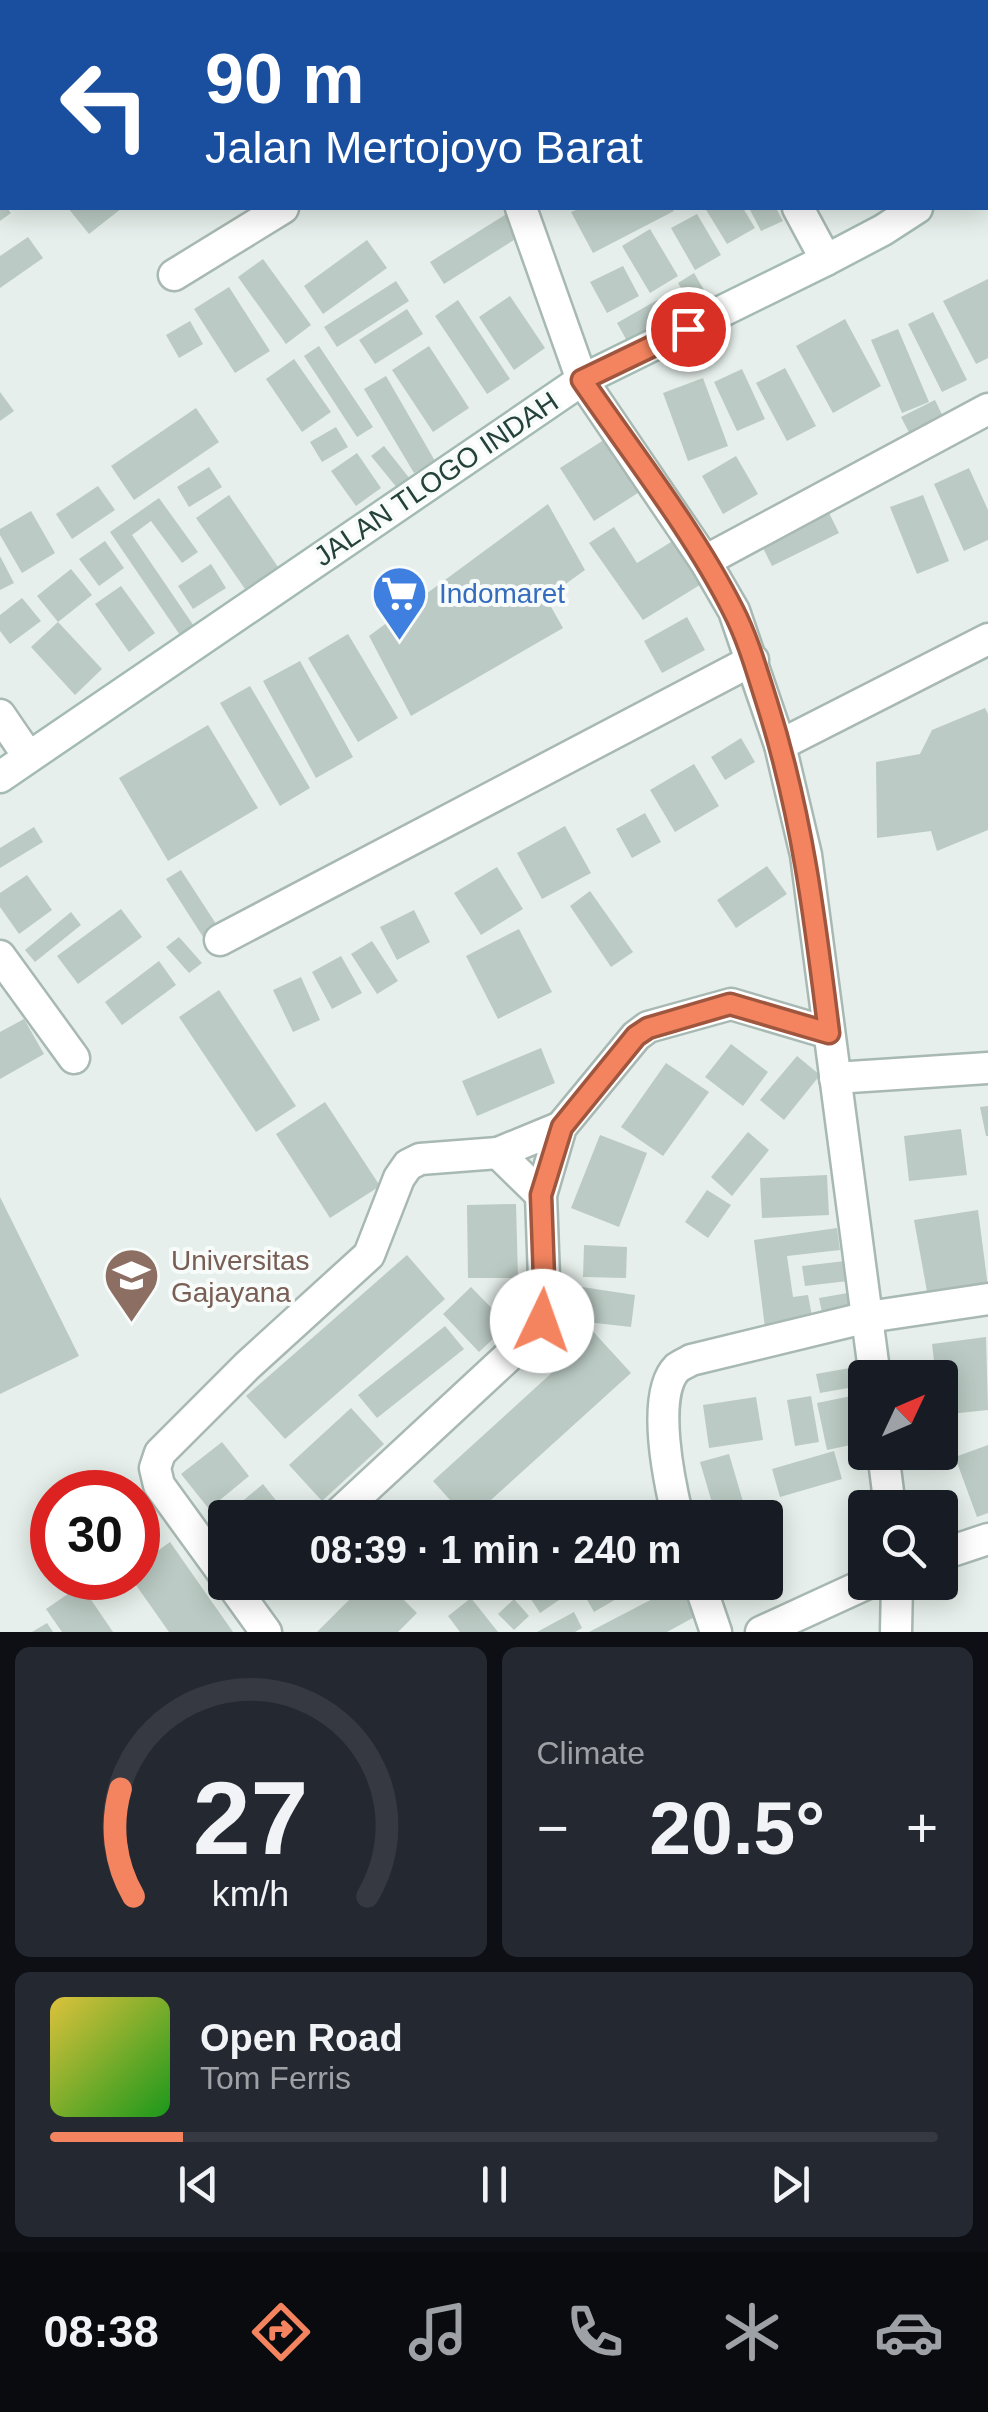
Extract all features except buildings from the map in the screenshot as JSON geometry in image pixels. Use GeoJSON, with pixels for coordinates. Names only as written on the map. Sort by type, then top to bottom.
{"type":"FeatureCollection","features":[{"type":"Feature","properties":{"kind":"street"},"geometry":{"type":"LineString","coordinates":[[174,275],[281,210]]}},
{"type":"Feature","properties":{"kind":"street"},"geometry":{"type":"LineString","coordinates":[[521,210],[582,380],[734,611],[780,745],[806,854],[873,1360]]}},
{"type":"Feature","properties":{"kind":"street"},"geometry":{"type":"LineString","coordinates":[[799,210],[826,260]]}},
{"type":"Feature","properties":{"kind":"street","name":"JALAN TLOGO INDAH"},"geometry":{"type":"LineString","coordinates":[[0,776],[582,380],[826,260],[914,210]]}},
{"type":"Feature","properties":{"kind":"street"},"geometry":{"type":"LineString","coordinates":[[705,562],[988,409]]}},
{"type":"Feature","properties":{"kind":"street"},"geometry":{"type":"LineString","coordinates":[[780,745],[988,639]]}},
{"type":"Feature","properties":{"kind":"street"},"geometry":{"type":"LineString","coordinates":[[220,940],[753,660]]}},
{"type":"Feature","properties":{"kind":"street"},"geometry":{"type":"LineString","coordinates":[[0,715],[28,756]]}},
{"type":"Feature","properties":{"kind":"street"},"geometry":{"type":"LineString","coordinates":[[0,956],[74,1058]]}},
{"type":"Feature","properties":{"kind":"street"},"geometry":{"type":"LineString","coordinates":[[353,1500],[542,1321],[545,1306],[541,1195],[562,1127],[636,1036],[648,1028],[730,1004],[829,1033]]}},
{"type":"Feature","properties":{"kind":"street"},"geometry":{"type":"LineString","coordinates":[[836,1078],[988,1068]]}},
{"type":"Feature","properties":{"kind":"street"},"geometry":{"type":"LineString","coordinates":[[208,1552],[160,1485],[156,1468],[160,1453],[247,1366],[370,1254],[398,1178],[408,1165],[420,1160],[498,1153],[562,1127]]}},
{"type":"Feature","properties":{"kind":"street"},"geometry":{"type":"LineString","coordinates":[[498,1153],[541,1195]]}},
{"type":"Feature","properties":{"kind":"street"},"geometry":{"type":"LineString","coordinates":[[675,1500],[664,1434],[666,1398],[676,1369],[690,1360],[868,1317],[988,1299]]}},
{"type":"Feature","properties":{"kind":"street"},"geometry":{"type":"LineString","coordinates":[[958,1549],[988,1539]]}},
{"type":"Feature","properties":{"kind":"street"},"geometry":{"type":"LineString","coordinates":[[761,1632],[848,1592]]}},
{"type":"Feature","properties":{"kind":"street"},"geometry":{"type":"LineString","coordinates":[[250,1600],[266,1632]]}},
{"type":"Feature","properties":{"kind":"street"},"geometry":{"type":"LineString","coordinates":[[705,1600],[716,1632]]}},
{"type":"Feature","properties":{"kind":"street"},"geometry":{"type":"LineString","coordinates":[[896,1632],[897,1600]]}},
{"type":"Feature","properties":{"kind":"place","name":"Indomaret"},"geometry":{"type":"Point","coordinates":[400,642]}},
{"type":"Feature","properties":{"kind":"place","name":"Universitas Gajayana"},"geometry":{"type":"Point","coordinates":[132,1325]}},
{"type":"Feature","properties":{"kind":"route"},"geometry":{"type":"LineString","coordinates":[[542,1321],[545,1306],[541,1195],[562,1127],[636,1036],[648,1028],[730,1004],[829,1033],[806,854],[780,745],[753,660],[734,611],[705,562],[582,380],[688,329]]}}]}
